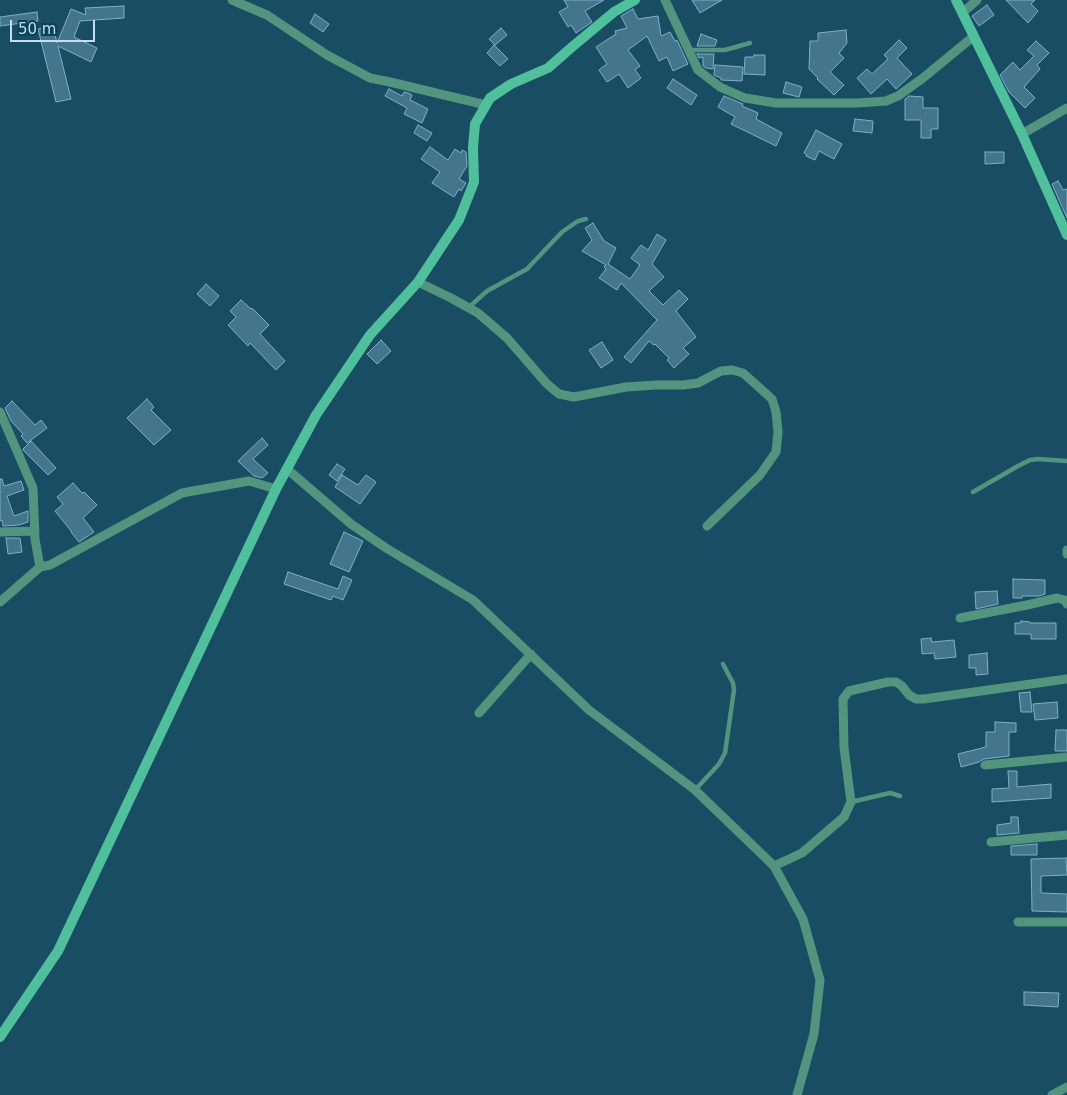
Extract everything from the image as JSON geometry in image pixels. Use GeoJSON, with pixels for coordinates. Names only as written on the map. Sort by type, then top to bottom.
{"type":"FeatureCollection","features":[{"type":"Feature","properties":{"kind":"street"},"geometry":{"type":"LineString","coordinates":[[232,0],[267,15],[327,55],[370,78],[486,105]]}},
{"type":"Feature","properties":{"kind":"street"},"geometry":{"type":"LineString","coordinates":[[0,1037],[58,951],[276,489],[316,415],[370,335],[418,282],[459,220],[474,182],[473,147],[475,124],[490,98],[511,84],[548,68],[614,12],[635,0]]}},
{"type":"Feature","properties":{"kind":"street"},"geometry":{"type":"LineString","coordinates":[[665,0],[698,70],[720,88],[745,98],[776,103],[886,101],[898,96],[923,78],[974,36]]}},
{"type":"Feature","properties":{"kind":"street"},"geometry":{"type":"LineString","coordinates":[[956,0],[1022,134],[1067,235]]}},
{"type":"Feature","properties":{"kind":"street"},"geometry":{"type":"LineString","coordinates":[[962,13],[976,0]]}},
{"type":"Feature","properties":{"kind":"street"},"geometry":{"type":"LineString","coordinates":[[1022,134],[1067,108]]}},
{"type":"Feature","properties":{"kind":"street"},"geometry":{"type":"LineString","coordinates":[[418,282],[478,313],[506,338],[547,384],[559,394],[574,397],[626,387],[698,384],[722,371],[732,370],[743,373],[772,399],[776,412],[778,432],[776,452],[760,475],[707,526]]}},
{"type":"Feature","properties":{"kind":"street"},"geometry":{"type":"LineString","coordinates":[[0,412],[33,488],[35,531],[40,567]]}},
{"type":"Feature","properties":{"kind":"street"},"geometry":{"type":"LineString","coordinates":[[287,469],[352,524],[386,548],[473,600],[589,710],[694,790],[774,866],[803,919],[820,980],[814,1034],[797,1095]]}},
{"type":"Feature","properties":{"kind":"street"},"geometry":{"type":"LineString","coordinates":[[0,602],[40,567],[50,565],[182,493],[249,481],[276,489]]}},
{"type":"Feature","properties":{"kind":"street"},"geometry":{"type":"LineString","coordinates":[[0,532],[35,531]]}},
{"type":"Feature","properties":{"kind":"street"},"geometry":{"type":"LineString","coordinates":[[960,618],[1057,598],[1065,600],[1067,604]]}},
{"type":"Feature","properties":{"kind":"street"},"geometry":{"type":"LineString","coordinates":[[479,713],[531,654]]}},
{"type":"Feature","properties":{"kind":"street"},"geometry":{"type":"LineString","coordinates":[[774,866],[802,853],[844,817],[851,802],[844,748],[844,699],[849,691],[888,682],[896,682],[909,695],[916,699],[924,699],[1067,679]]}},
{"type":"Feature","properties":{"kind":"street"},"geometry":{"type":"LineString","coordinates":[[984,766],[1067,757]]}},
{"type":"Feature","properties":{"kind":"street"},"geometry":{"type":"LineString","coordinates":[[991,842],[1067,835]]}},
{"type":"Feature","properties":{"kind":"street"},"geometry":{"type":"LineString","coordinates":[[1018,922],[1067,922]]}},
{"type":"Feature","properties":{"kind":"street"},"geometry":{"type":"LineString","coordinates":[[1052,1095],[1067,1087]]}},
{"type":"Feature","properties":{"kind":"lane"},"geometry":{"type":"LineString","coordinates":[[688,50],[725,50],[750,42]]}},
{"type":"Feature","properties":{"kind":"lane"},"geometry":{"type":"LineString","coordinates":[[468,308],[487,291],[527,269],[562,232],[578,221],[586,219]]}},
{"type":"Feature","properties":{"kind":"lane"},"geometry":{"type":"LineString","coordinates":[[973,492],[1030,460],[1067,461]]}},
{"type":"Feature","properties":{"kind":"lane"},"geometry":{"type":"LineString","coordinates":[[694,790],[719,764],[725,753],[734,690],[733,683],[723,664]]}},
{"type":"Feature","properties":{"kind":"lane"},"geometry":{"type":"LineString","coordinates":[[851,802],[890,793],[900,796]]}},
{"type":"Feature","properties":{"kind":"building"},"geometry":{"type":"Polygon","coordinates":[[[564,0],[604,0],[585,11],[592,22],[576,33],[571,25],[568,27],[559,12],[568,7],[564,0]]]}},
{"type":"Feature","properties":{"kind":"building"},"geometry":{"type":"Polygon","coordinates":[[[692,0],[722,0],[700,13],[692,0]]]}},
{"type":"Feature","properties":{"kind":"building"},"geometry":{"type":"Polygon","coordinates":[[[1006,0],[1035,0],[1031,4],[1038,11],[1028,23],[1006,0]]]}},
{"type":"Feature","properties":{"kind":"building"},"geometry":{"type":"Polygon","coordinates":[[[987,5],[994,15],[979,26],[972,16],[987,5]]]}},
{"type":"Feature","properties":{"kind":"building"},"geometry":{"type":"Polygon","coordinates":[[[124,6],[124,18],[80,21],[74,37],[97,48],[91,62],[58,46],[71,99],[56,102],[38,29],[53,25],[57,43],[71,9],[86,15],[85,8],[124,6]]]}},
{"type":"Feature","properties":{"kind":"building"},"geometry":{"type":"Polygon","coordinates":[[[633,9],[638,19],[658,16],[661,36],[670,32],[675,41],[677,40],[688,64],[673,71],[667,57],[659,61],[647,36],[628,50],[640,66],[635,70],[641,78],[628,88],[619,74],[607,82],[599,70],[607,64],[596,47],[616,34],[615,31],[627,28],[621,16],[633,9]]]}},
{"type":"Feature","properties":{"kind":"building"},"geometry":{"type":"Polygon","coordinates":[[[37,12],[38,21],[0,26],[0,17],[37,12]]]}},
{"type":"Feature","properties":{"kind":"building"},"geometry":{"type":"Polygon","coordinates":[[[315,14],[329,24],[323,32],[310,23],[315,14]]]}},
{"type":"Feature","properties":{"kind":"building"},"geometry":{"type":"Polygon","coordinates":[[[501,28],[507,35],[495,45],[489,39],[501,28]]]}},
{"type":"Feature","properties":{"kind":"building"},"geometry":{"type":"Polygon","coordinates":[[[846,30],[847,43],[839,53],[844,58],[830,72],[844,85],[834,95],[809,69],[810,41],[818,41],[818,33],[846,30]]]}},
{"type":"Feature","properties":{"kind":"building"},"geometry":{"type":"Polygon","coordinates":[[[701,34],[717,40],[715,46],[697,46],[701,34]]]}},
{"type":"Feature","properties":{"kind":"building"},"geometry":{"type":"Polygon","coordinates":[[[899,40],[907,48],[897,58],[912,74],[896,89],[887,79],[871,94],[857,78],[867,69],[872,74],[888,59],[884,55],[899,40]]]}},
{"type":"Feature","properties":{"kind":"building"},"geometry":{"type":"Polygon","coordinates":[[[1036,41],[1049,53],[1037,65],[1040,69],[1024,87],[1035,98],[1025,108],[1009,92],[1000,75],[1013,62],[1020,70],[1034,56],[1027,50],[1036,41]]]}},
{"type":"Feature","properties":{"kind":"building"},"geometry":{"type":"Polygon","coordinates":[[[494,45],[508,59],[500,66],[487,53],[494,45]]]}},
{"type":"Feature","properties":{"kind":"building"},"geometry":{"type":"Polygon","coordinates":[[[697,54],[714,54],[713,69],[703,66],[703,57],[699,58],[697,54]]]}},
{"type":"Feature","properties":{"kind":"building"},"geometry":{"type":"Polygon","coordinates":[[[754,55],[765,55],[765,75],[744,74],[745,57],[754,57],[754,55]]]}},
{"type":"Feature","properties":{"kind":"building"},"geometry":{"type":"Polygon","coordinates":[[[715,65],[743,67],[742,81],[721,80],[721,78],[714,75],[715,65]]]}},
{"type":"Feature","properties":{"kind":"building"},"geometry":{"type":"Polygon","coordinates":[[[673,79],[697,95],[691,105],[667,88],[673,79]]]}},
{"type":"Feature","properties":{"kind":"building"},"geometry":{"type":"Polygon","coordinates":[[[786,82],[802,87],[799,97],[783,93],[786,82]]]}},
{"type":"Feature","properties":{"kind":"building"},"geometry":{"type":"Polygon","coordinates":[[[389,89],[402,96],[404,92],[412,95],[410,100],[428,109],[422,123],[404,114],[407,108],[385,96],[389,89]]]}},
{"type":"Feature","properties":{"kind":"building"},"geometry":{"type":"Polygon","coordinates":[[[724,96],[758,113],[756,119],[782,133],[776,146],[731,124],[735,117],[718,107],[724,96]]]}},
{"type":"Feature","properties":{"kind":"building"},"geometry":{"type":"Polygon","coordinates":[[[909,96],[923,97],[923,108],[938,108],[938,129],[931,129],[931,138],[921,138],[921,120],[905,120],[905,99],[909,96]]]}},
{"type":"Feature","properties":{"kind":"building"},"geometry":{"type":"Polygon","coordinates":[[[855,119],[873,121],[872,133],[853,131],[855,119]]]}},
{"type":"Feature","properties":{"kind":"building"},"geometry":{"type":"Polygon","coordinates":[[[418,125],[432,133],[427,141],[414,133],[418,125]]]}},
{"type":"Feature","properties":{"kind":"building"},"geometry":{"type":"Polygon","coordinates":[[[816,130],[842,144],[834,159],[819,151],[815,160],[804,153],[816,130]]]}},
{"type":"Feature","properties":{"kind":"building"},"geometry":{"type":"Polygon","coordinates":[[[430,147],[448,160],[455,149],[461,153],[462,150],[466,152],[467,166],[459,179],[466,183],[454,197],[432,183],[440,172],[421,159],[430,147]]]}},
{"type":"Feature","properties":{"kind":"building"},"geometry":{"type":"Polygon","coordinates":[[[985,152],[1004,152],[1004,163],[985,164],[985,152]]]}},
{"type":"Feature","properties":{"kind":"building"},"geometry":{"type":"Polygon","coordinates":[[[1058,181],[1063,190],[1067,189],[1067,218],[1052,184],[1058,181]]]}},
{"type":"Feature","properties":{"kind":"building"},"geometry":{"type":"Polygon","coordinates":[[[593,223],[604,241],[616,248],[608,264],[630,279],[640,265],[631,258],[641,245],[648,250],[657,234],[666,240],[652,264],[664,277],[649,291],[663,305],[679,290],[688,299],[676,311],[696,337],[683,348],[689,354],[674,368],[667,360],[669,358],[655,344],[649,341],[631,363],[624,357],[657,320],[621,283],[617,290],[599,278],[606,269],[604,267],[606,265],[582,251],[592,240],[585,228],[593,223]]]}},
{"type":"Feature","properties":{"kind":"building"},"geometry":{"type":"Polygon","coordinates":[[[206,284],[219,296],[210,306],[197,294],[206,284]]]}},
{"type":"Feature","properties":{"kind":"building"},"geometry":{"type":"Polygon","coordinates":[[[241,300],[269,325],[260,334],[285,361],[276,370],[250,343],[248,346],[228,325],[236,317],[230,311],[241,300]]]}},
{"type":"Feature","properties":{"kind":"building"},"geometry":{"type":"Polygon","coordinates":[[[381,340],[391,351],[377,364],[367,354],[381,340]]]}},
{"type":"Feature","properties":{"kind":"building"},"geometry":{"type":"Polygon","coordinates":[[[602,342],[613,360],[601,368],[589,350],[602,342]]]}},
{"type":"Feature","properties":{"kind":"building"},"geometry":{"type":"Polygon","coordinates":[[[147,399],[154,407],[151,410],[171,430],[154,445],[127,418],[147,399]]]}},
{"type":"Feature","properties":{"kind":"building"},"geometry":{"type":"Polygon","coordinates":[[[12,401],[35,425],[41,420],[47,428],[27,443],[21,436],[23,434],[11,421],[5,408],[12,401]]]}},
{"type":"Feature","properties":{"kind":"building"},"geometry":{"type":"Polygon","coordinates":[[[262,438],[268,445],[253,459],[268,473],[262,478],[254,476],[238,461],[262,438]]]}},
{"type":"Feature","properties":{"kind":"building"},"geometry":{"type":"Polygon","coordinates":[[[31,441],[56,468],[48,475],[23,450],[31,441]]]}},
{"type":"Feature","properties":{"kind":"building"},"geometry":{"type":"Polygon","coordinates":[[[337,464],[345,469],[337,481],[329,475],[337,464]]]}},
{"type":"Feature","properties":{"kind":"building"},"geometry":{"type":"Polygon","coordinates":[[[342,475],[358,485],[366,475],[376,482],[360,504],[335,487],[342,475]]]}},
{"type":"Feature","properties":{"kind":"building"},"geometry":{"type":"Polygon","coordinates":[[[0,479],[2,479],[4,486],[21,481],[24,490],[7,496],[14,516],[28,511],[28,522],[19,525],[3,526],[2,520],[0,521],[0,479]]]}},
{"type":"Feature","properties":{"kind":"building"},"geometry":{"type":"Polygon","coordinates":[[[73,483],[97,505],[83,518],[94,532],[79,542],[55,511],[63,504],[57,497],[73,483]]]}},
{"type":"Feature","properties":{"kind":"building"},"geometry":{"type":"Polygon","coordinates":[[[344,532],[363,541],[349,572],[330,564],[344,532]]]}},
{"type":"Feature","properties":{"kind":"building"},"geometry":{"type":"Polygon","coordinates":[[[6,538],[20,538],[22,552],[8,554],[6,538]]]}},
{"type":"Feature","properties":{"kind":"building"},"geometry":{"type":"Polygon","coordinates":[[[288,572],[338,589],[343,576],[352,580],[343,600],[333,596],[331,600],[284,584],[288,572]]]}},
{"type":"Feature","properties":{"kind":"building"},"geometry":{"type":"Polygon","coordinates":[[[1013,579],[1045,580],[1045,594],[1013,598],[1013,579]]]}},
{"type":"Feature","properties":{"kind":"building"},"geometry":{"type":"Polygon","coordinates":[[[997,591],[998,604],[976,609],[975,592],[997,591]]]}},
{"type":"Feature","properties":{"kind":"building"},"geometry":{"type":"Polygon","coordinates":[[[1021,621],[1056,623],[1056,639],[1031,639],[1031,634],[1015,634],[1015,623],[1021,623],[1021,621]]]}},
{"type":"Feature","properties":{"kind":"building"},"geometry":{"type":"Polygon","coordinates":[[[931,638],[932,642],[954,640],[956,657],[935,659],[934,653],[922,654],[921,639],[931,638]]]}},
{"type":"Feature","properties":{"kind":"building"},"geometry":{"type":"Polygon","coordinates":[[[987,653],[988,674],[976,675],[976,668],[969,668],[969,655],[987,653]]]}},
{"type":"Feature","properties":{"kind":"building"},"geometry":{"type":"Polygon","coordinates":[[[1030,692],[1032,712],[1021,712],[1019,693],[1030,692]]]}},
{"type":"Feature","properties":{"kind":"building"},"geometry":{"type":"Polygon","coordinates":[[[1057,702],[1058,718],[1035,720],[1033,704],[1057,702]]]}},
{"type":"Feature","properties":{"kind":"building"},"geometry":{"type":"Polygon","coordinates":[[[995,722],[1016,723],[1016,732],[1009,732],[1009,756],[984,759],[961,767],[958,754],[986,747],[986,732],[995,732],[995,722]]]}},
{"type":"Feature","properties":{"kind":"building"},"geometry":{"type":"Polygon","coordinates":[[[1056,730],[1067,730],[1067,751],[1055,751],[1056,730]]]}},
{"type":"Feature","properties":{"kind":"building"},"geometry":{"type":"Polygon","coordinates":[[[1008,771],[1017,771],[1017,787],[1051,784],[1051,798],[992,802],[992,789],[1009,788],[1008,771]]]}},
{"type":"Feature","properties":{"kind":"building"},"geometry":{"type":"Polygon","coordinates":[[[1011,817],[1018,817],[1019,833],[997,835],[997,825],[1011,823],[1011,817]]]}},
{"type":"Feature","properties":{"kind":"building"},"geometry":{"type":"Polygon","coordinates":[[[1037,844],[1037,855],[1011,855],[1011,846],[1037,844]]]}},
{"type":"Feature","properties":{"kind":"building"},"geometry":{"type":"Polygon","coordinates":[[[1066,858],[1067,875],[1041,876],[1041,893],[1067,894],[1067,912],[1032,911],[1031,859],[1066,858]]]}},
{"type":"Feature","properties":{"kind":"building"},"geometry":{"type":"Polygon","coordinates":[[[1024,992],[1059,993],[1058,1007],[1024,1005],[1024,992]]]}}]}
